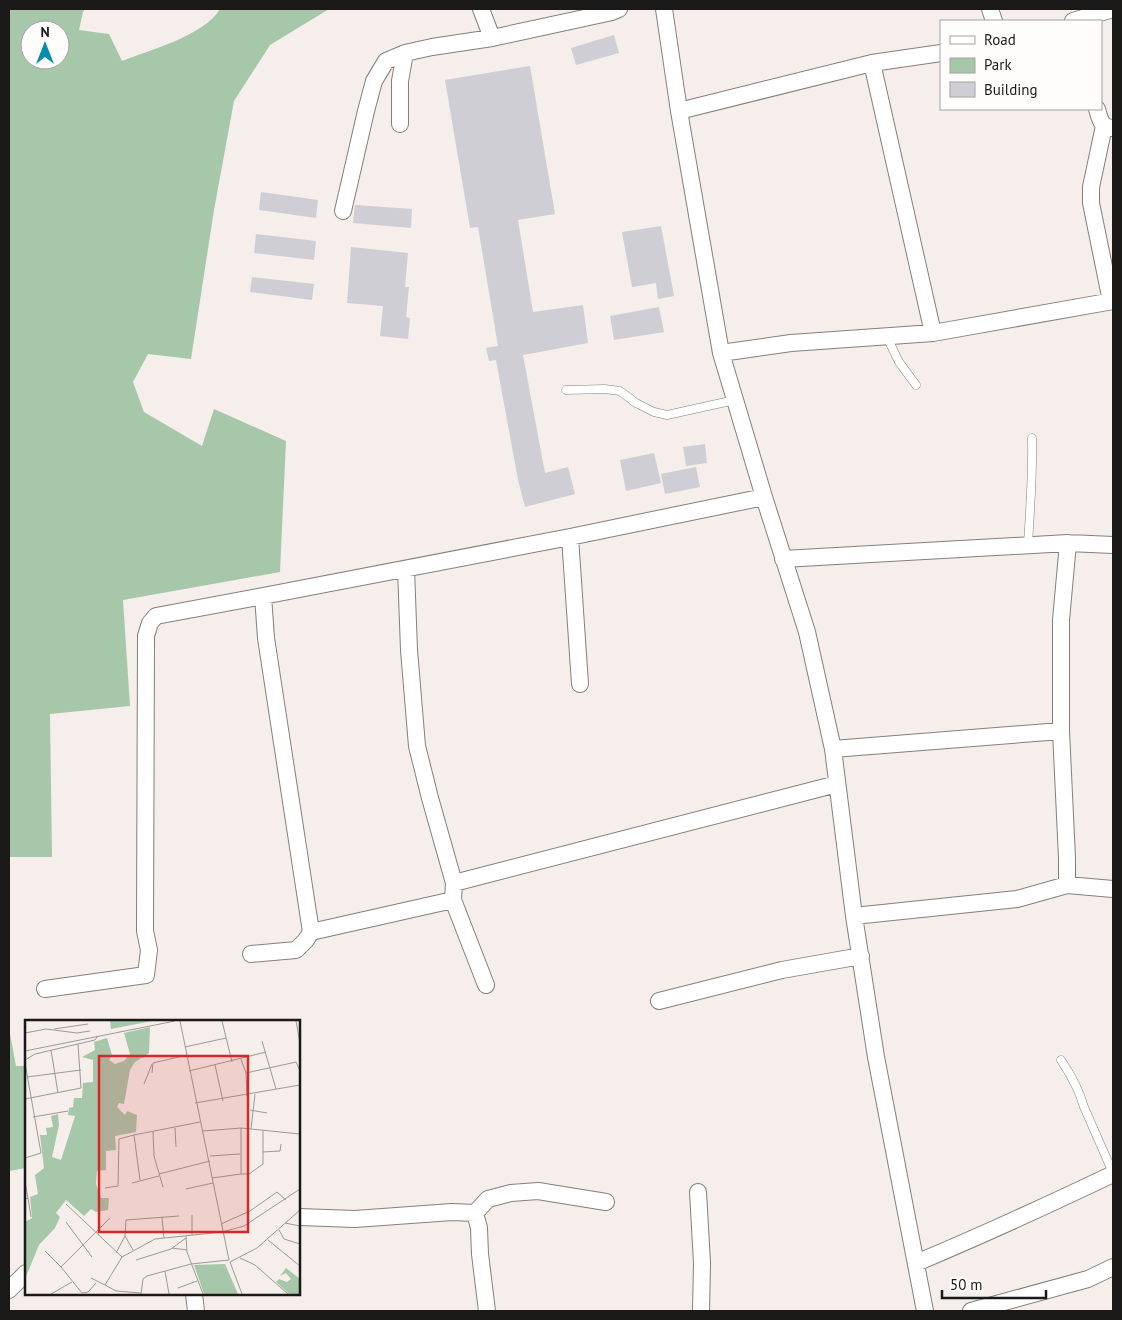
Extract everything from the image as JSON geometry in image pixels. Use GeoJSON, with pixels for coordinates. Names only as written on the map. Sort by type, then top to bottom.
{"type":"FeatureCollection","features":[{"type":"Feature","properties":{"kind":"street"},"geometry":{"type":"LineString","coordinates":[[481,9],[492,38]]}},
{"type":"Feature","properties":{"kind":"street"},"geometry":{"type":"LineString","coordinates":[[343,211],[374,81],[386,61],[405,53],[432,46],[492,38],[619,9]]}},
{"type":"Feature","properties":{"kind":"street"},"geometry":{"type":"LineString","coordinates":[[664,9],[679,111],[721,353],[807,632],[833,749],[854,916],[876,1057],[925,1311]]}},
{"type":"Feature","properties":{"kind":"street"},"geometry":{"type":"LineString","coordinates":[[1076,20],[1113,9]]}},
{"type":"Feature","properties":{"kind":"street"},"geometry":{"type":"LineString","coordinates":[[400,124],[400,81],[405,53]]}},
{"type":"Feature","properties":{"kind":"street"},"geometry":{"type":"LineString","coordinates":[[679,111],[872,62],[940,53]]}},
{"type":"Feature","properties":{"kind":"street"},"geometry":{"type":"LineString","coordinates":[[872,62],[933,333]]}},
{"type":"Feature","properties":{"kind":"street"},"geometry":{"type":"LineString","coordinates":[[721,353],[791,343],[933,333],[1112,301],[1091,203],[1091,187],[1108,127],[1101,122],[1097,110]]}},
{"type":"Feature","properties":{"kind":"street"},"geometry":{"type":"LineString","coordinates":[[45,989],[146,975],[149,950],[144,931],[146,636],[150,623],[156,616],[570,537],[764,497]]}},
{"type":"Feature","properties":{"kind":"street"},"geometry":{"type":"LineString","coordinates":[[570,537],[580,684]]}},
{"type":"Feature","properties":{"kind":"street"},"geometry":{"type":"LineString","coordinates":[[783,559],[1068,543],[1113,545]]}},
{"type":"Feature","properties":{"kind":"street"},"geometry":{"type":"LineString","coordinates":[[1067,884],[1061,731],[1061,620],[1068,543]]}},
{"type":"Feature","properties":{"kind":"street"},"geometry":{"type":"LineString","coordinates":[[406,569],[409,650],[417,746],[454,883],[454,900],[486,985]]}},
{"type":"Feature","properties":{"kind":"street"},"geometry":{"type":"LineString","coordinates":[[251,954],[296,950],[311,932],[266,638],[263,596]]}},
{"type":"Feature","properties":{"kind":"street"},"geometry":{"type":"LineString","coordinates":[[833,749],[1061,731]]}},
{"type":"Feature","properties":{"kind":"street"},"geometry":{"type":"LineString","coordinates":[[454,883],[837,784]]}},
{"type":"Feature","properties":{"kind":"street"},"geometry":{"type":"LineString","coordinates":[[854,916],[1017,899],[1067,884],[1113,889]]}},
{"type":"Feature","properties":{"kind":"street"},"geometry":{"type":"LineString","coordinates":[[311,932],[454,900]]}},
{"type":"Feature","properties":{"kind":"street"},"geometry":{"type":"LineString","coordinates":[[659,1001],[782,970],[860,956]]}},
{"type":"Feature","properties":{"kind":"street"},"geometry":{"type":"LineString","coordinates":[[916,1263],[1054,1203],[1113,1173]]}},
{"type":"Feature","properties":{"kind":"street"},"geometry":{"type":"LineString","coordinates":[[300,1217],[355,1219],[452,1212],[475,1213],[488,1199],[511,1193],[538,1191],[606,1202]]}},
{"type":"Feature","properties":{"kind":"street"},"geometry":{"type":"LineString","coordinates":[[698,1192],[702,1263],[701,1311]]}},
{"type":"Feature","properties":{"kind":"street"},"geometry":{"type":"LineString","coordinates":[[475,1213],[479,1228],[486,1311]]}},
{"type":"Feature","properties":{"kind":"street"},"geometry":{"type":"LineString","coordinates":[[971,1311],[1088,1279],[1113,1267]]}},
{"type":"Feature","properties":{"kind":"street"},"geometry":{"type":"LineString","coordinates":[[9,1290],[25,1274]]}},
{"type":"Feature","properties":{"kind":"street"},"geometry":{"type":"LineString","coordinates":[[194,1295],[196,1311]]}},
{"type":"Feature","properties":{"kind":"lane"},"geometry":{"type":"LineString","coordinates":[[887,337],[899,362],[916,385]]}},
{"type":"Feature","properties":{"kind":"lane"},"geometry":{"type":"LineString","coordinates":[[566,390],[604,389],[620,391],[636,403],[654,412],[667,415],[735,400]]}},
{"type":"Feature","properties":{"kind":"lane"},"geometry":{"type":"LineString","coordinates":[[1028,545],[1033,458],[1032,438]]}},
{"type":"Feature","properties":{"kind":"lane"},"geometry":{"type":"LineString","coordinates":[[1061,1060],[1073,1078],[1113,1173]]}},
{"type":"Feature","properties":{"kind":"green space"},"geometry":{"type":"Polygon","coordinates":[[[9,9],[85,9],[79,30],[109,34],[122,61],[190,34],[213,18],[220,9],[329,9],[270,45],[234,101],[214,210],[191,359],[148,354],[133,382],[144,412],[202,446],[214,409],[286,441],[280,572],[123,600],[130,706],[50,714],[52,857],[9,857],[9,9]]]}},
{"type":"Feature","properties":{"kind":"green space"},"geometry":{"type":"Polygon","coordinates":[[[9,1028],[16,1066],[25,1066],[25,1168],[9,1171],[9,1028]]]}},
{"type":"Feature","properties":{"kind":"building"},"geometry":{"type":"Polygon","coordinates":[[[614,35],[619,53],[576,65],[571,48],[614,35]]]}},
{"type":"Feature","properties":{"kind":"building"},"geometry":{"type":"Polygon","coordinates":[[[530,66],[555,214],[518,220],[533,312],[583,305],[588,343],[523,355],[545,473],[568,467],[575,494],[525,507],[518,480],[496,360],[489,361],[486,348],[498,346],[478,227],[470,228],[445,80],[530,66]]]}},
{"type":"Feature","properties":{"kind":"building"},"geometry":{"type":"Polygon","coordinates":[[[261,192],[318,200],[316,218],[259,210],[261,192]]]}},
{"type":"Feature","properties":{"kind":"building"},"geometry":{"type":"Polygon","coordinates":[[[355,205],[412,209],[411,228],[353,223],[355,205]]]}},
{"type":"Feature","properties":{"kind":"building"},"geometry":{"type":"Polygon","coordinates":[[[661,226],[674,296],[658,299],[656,283],[632,287],[622,232],[661,226]]]}},
{"type":"Feature","properties":{"kind":"building"},"geometry":{"type":"Polygon","coordinates":[[[256,234],[316,241],[314,260],[254,253],[256,234]]]}},
{"type":"Feature","properties":{"kind":"building"},"geometry":{"type":"Polygon","coordinates":[[[351,247],[408,253],[405,287],[409,287],[406,317],[410,318],[408,339],[380,336],[383,306],[347,303],[351,247]]]}},
{"type":"Feature","properties":{"kind":"building"},"geometry":{"type":"Polygon","coordinates":[[[252,277],[314,284],[312,300],[250,292],[252,277]]]}},
{"type":"Feature","properties":{"kind":"building"},"geometry":{"type":"Polygon","coordinates":[[[659,307],[664,332],[614,340],[610,316],[659,307]]]}},
{"type":"Feature","properties":{"kind":"building"},"geometry":{"type":"Polygon","coordinates":[[[705,444],[707,463],[686,466],[683,447],[705,444]]]}},
{"type":"Feature","properties":{"kind":"building"},"geometry":{"type":"Polygon","coordinates":[[[654,453],[661,483],[626,491],[620,460],[654,453]]]}},
{"type":"Feature","properties":{"kind":"building"},"geometry":{"type":"Polygon","coordinates":[[[696,467],[700,487],[665,494],[661,474],[696,467]]]}}]}
